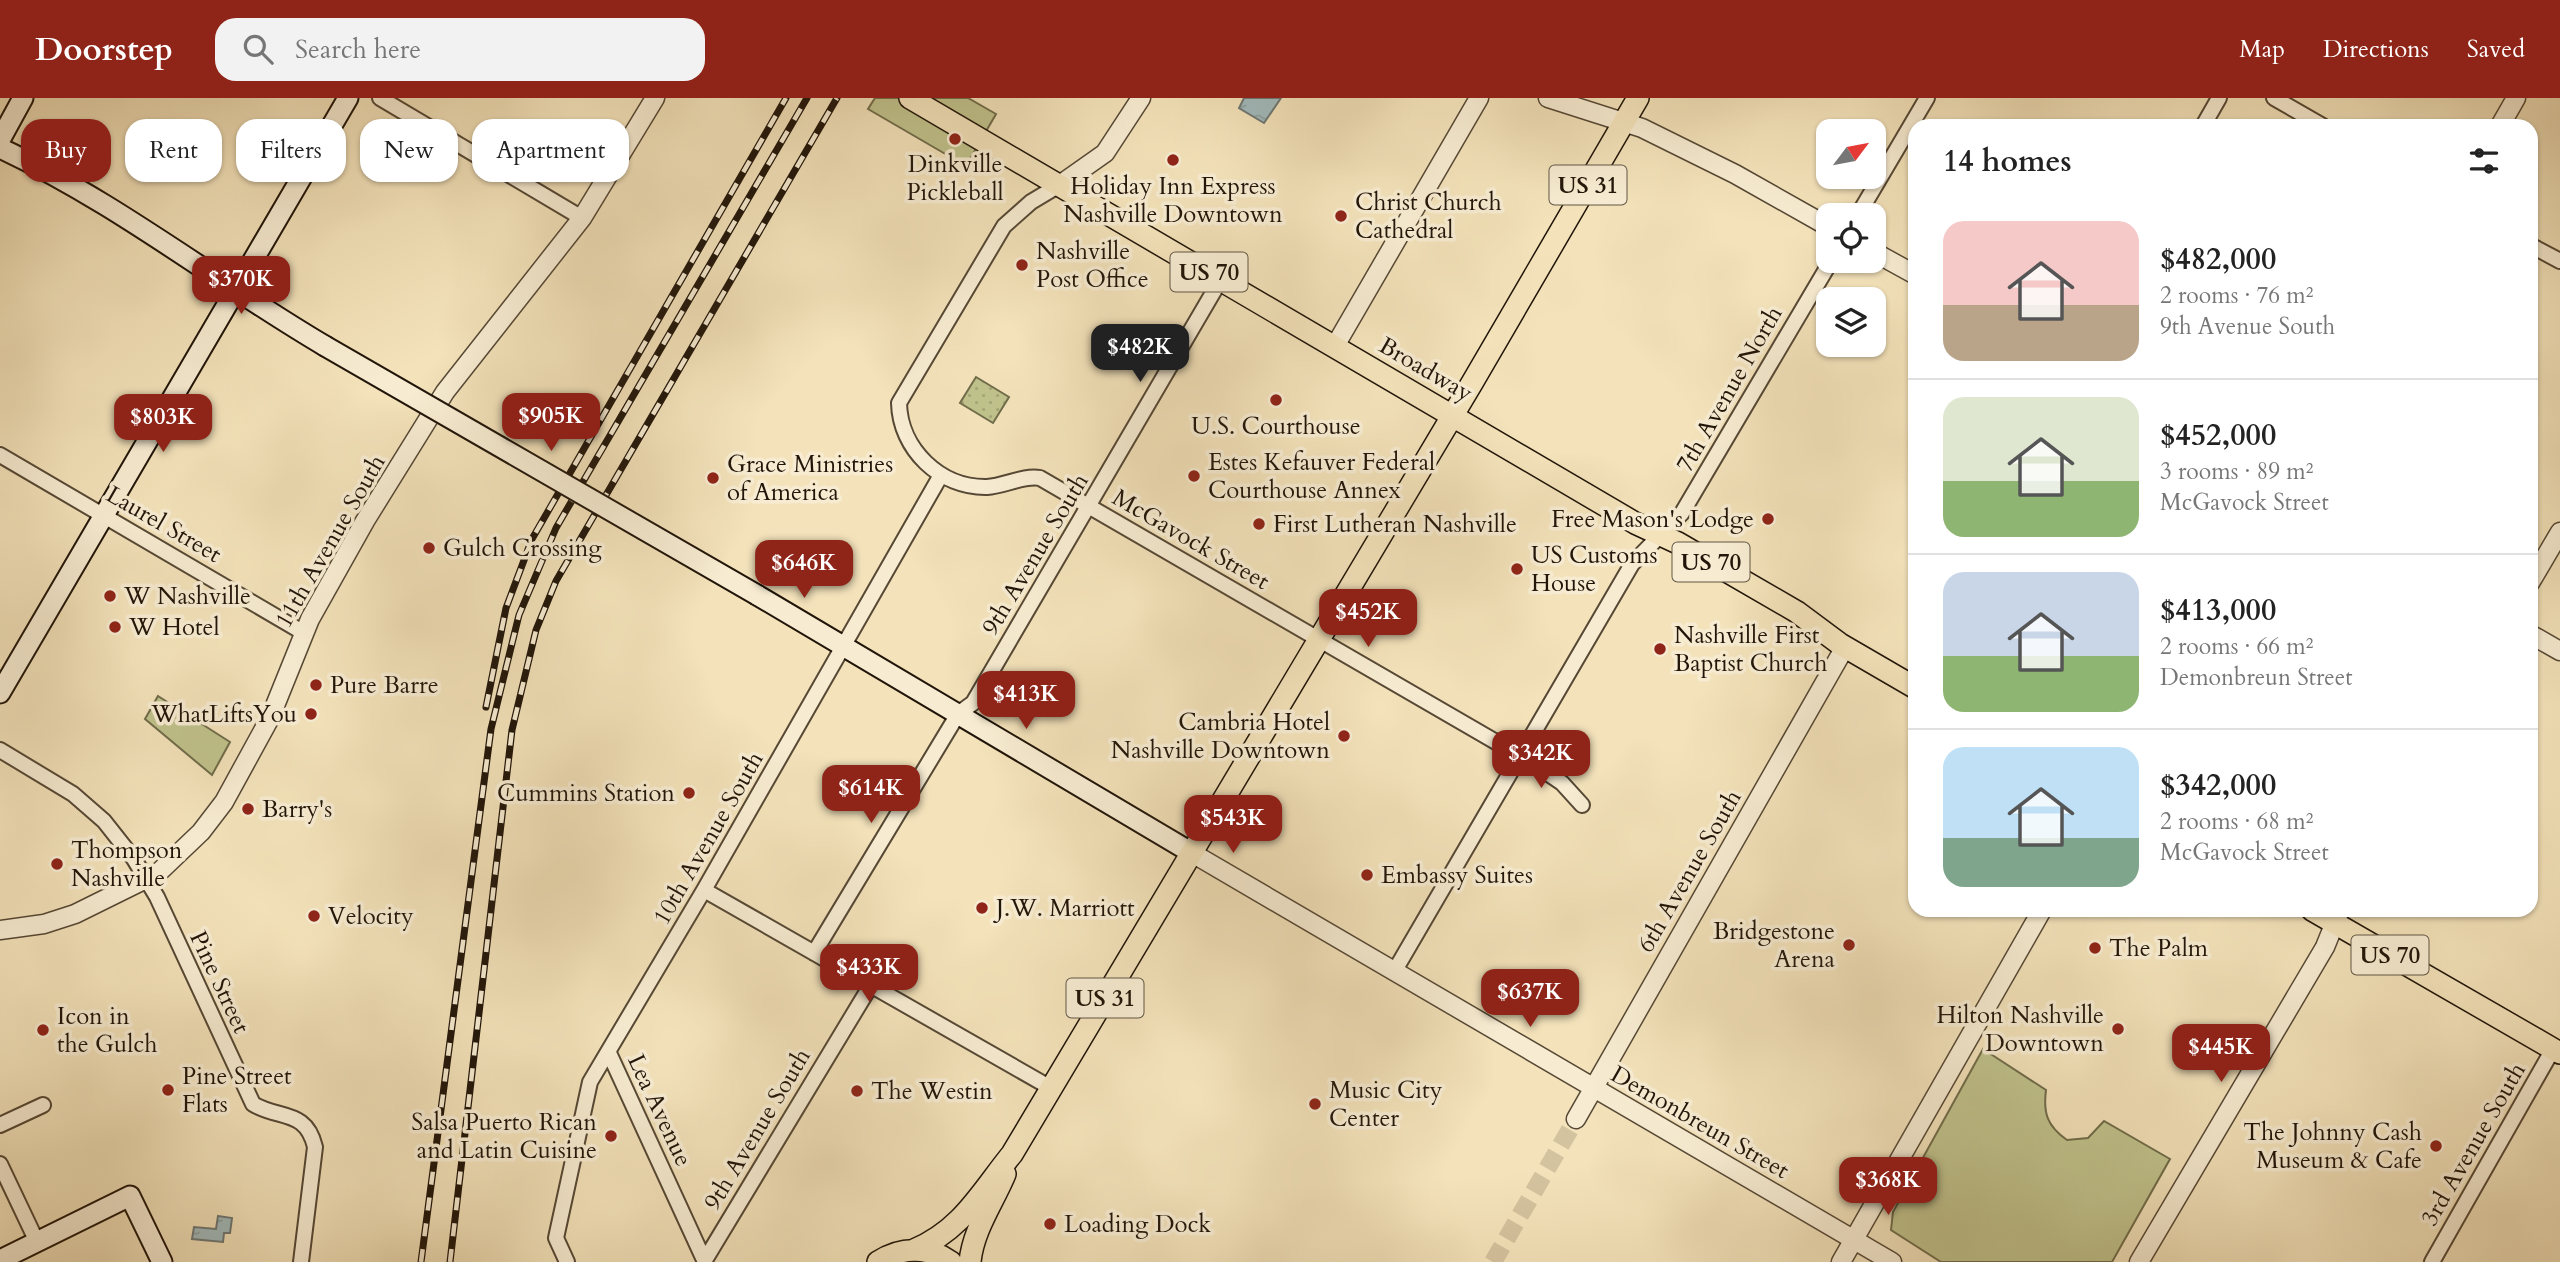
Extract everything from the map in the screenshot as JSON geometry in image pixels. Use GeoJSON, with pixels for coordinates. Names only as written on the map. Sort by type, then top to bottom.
{"type":"FeatureCollection","features":[{"type":"Feature","properties":{"kind":"main road"},"geometry":{"type":"LineString","coordinates":[[0,140],[23,98]]}},
{"type":"Feature","properties":{"kind":"main road"},"geometry":{"type":"LineString","coordinates":[[0,693],[38,623],[105,515],[233,290],[348,98]]}},
{"type":"Feature","properties":{"kind":"main road","name":"Broadway"},"geometry":{"type":"LineString","coordinates":[[910,98],[1797,612],[1845,647],[1908,684]]}},
{"type":"Feature","properties":{"kind":"main road","name":"US 31"},"geometry":{"type":"LineString","coordinates":[[878,1262],[937,1240],[964,1219],[1012,1154],[1453,415],[1638,98]]}},
{"type":"Feature","properties":{"kind":"main road","name":"Demonbreun Street"},"geometry":{"type":"LineString","coordinates":[[0,148],[82,189],[233,290],[326,346],[757,595],[1192,853]]}},
{"type":"Feature","properties":{"kind":"main road","name":"US 70"},"geometry":{"type":"LineString","coordinates":[[2338,917],[2558,1046]]}},
{"type":"Feature","properties":{"kind":"main road","name":"US 31"},"geometry":{"type":"LineString","coordinates":[[970,1262],[975,1235],[993,1203],[1012,1154]]}},
{"type":"Feature","properties":{"kind":"main road"},"geometry":{"type":"LineString","coordinates":[[0,1260],[130,1196],[162,1262]]}},
{"type":"Feature","properties":{"kind":"main road"},"geometry":{"type":"LineString","coordinates":[[914,1250],[931,1252],[951,1262]]}},
{"type":"Feature","properties":{"kind":"street"},"geometry":{"type":"LineString","coordinates":[[380,98],[582,218]]}},
{"type":"Feature","properties":{"kind":"street","name":"11th Avenue South"},"geometry":{"type":"LineString","coordinates":[[0,930],[44,924],[75,914],[159,873],[181,854],[224,802],[271,718],[304,633],[349,547],[445,393],[582,218],[655,98]]}},
{"type":"Feature","properties":{"kind":"street"},"geometry":{"type":"LineString","coordinates":[[941,475],[908,441],[899,418],[899,403],[1004,226],[1031,202],[1105,153],[1142,98]]}},
{"type":"Feature","properties":{"kind":"street"},"geometry":{"type":"LineString","coordinates":[[1335,346],[1479,98]]}},
{"type":"Feature","properties":{"kind":"street"},"geometry":{"type":"LineString","coordinates":[[1548,98],[1625,120],[1735,174],[1816,220]]}},
{"type":"Feature","properties":{"kind":"street"},"geometry":{"type":"LineString","coordinates":[[1915,119],[1927,98]]}},
{"type":"Feature","properties":{"kind":"street"},"geometry":{"type":"LineString","coordinates":[[2207,119],[2219,98]]}},
{"type":"Feature","properties":{"kind":"street"},"geometry":{"type":"LineString","coordinates":[[2274,98],[2311,119]]}},
{"type":"Feature","properties":{"kind":"street"},"geometry":{"type":"LineString","coordinates":[[2504,119],[2516,98]]}},
{"type":"Feature","properties":{"kind":"street"},"geometry":{"type":"LineString","coordinates":[[1865,203],[1908,130]]}},
{"type":"Feature","properties":{"kind":"street"},"geometry":{"type":"LineString","coordinates":[[2538,249],[2560,261]]}},
{"type":"Feature","properties":{"kind":"street"},"geometry":{"type":"LineString","coordinates":[[1886,259],[1908,271]]}},
{"type":"Feature","properties":{"kind":"street","name":"7th Avenue North"},"geometry":{"type":"LineString","coordinates":[[1394,972],[1518,755],[1632,564],[1682,513],[1824,273]]}},
{"type":"Feature","properties":{"kind":"street","name":"9th Avenue South"},"geometry":{"type":"LineString","coordinates":[[814,953],[958,714],[973,703],[1220,279]]}},
{"type":"Feature","properties":{"kind":"street","name":"Laurel Street"},"geometry":{"type":"LineString","coordinates":[[0,455],[304,633]]}},
{"type":"Feature","properties":{"kind":"street","name":"McGavock Street"},"geometry":{"type":"LineString","coordinates":[[941,475],[985,487],[1032,477],[1040,478],[1518,755],[1562,783],[1582,805]]}},
{"type":"Feature","properties":{"kind":"street","name":"10th Avenue South"},"geometry":{"type":"LineString","coordinates":[[566,1262],[555,1238],[590,1082],[705,890],[941,475]]}},
{"type":"Feature","properties":{"kind":"street"},"geometry":{"type":"LineString","coordinates":[[2538,569],[2560,532]]}},
{"type":"Feature","properties":{"kind":"street"},"geometry":{"type":"LineString","coordinates":[[2538,639],[2560,651]]}},
{"type":"Feature","properties":{"kind":"street","name":"6th Avenue South"},"geometry":{"type":"LineString","coordinates":[[1576,1119],[1845,647]]}},
{"type":"Feature","properties":{"kind":"street","name":"Pine Street"},"geometry":{"type":"LineString","coordinates":[[0,750],[73,794],[94,812],[126,850],[146,879],[253,1104],[262,1109],[292,1116],[311,1132],[315,1147],[301,1262]]}},
{"type":"Feature","properties":{"kind":"street","name":"Demonbreun Street"},"geometry":{"type":"LineString","coordinates":[[1192,853],[1892,1262]]}},
{"type":"Feature","properties":{"kind":"street"},"geometry":{"type":"LineString","coordinates":[[705,890],[1051,1088]]}},
{"type":"Feature","properties":{"kind":"street"},"geometry":{"type":"LineString","coordinates":[[1840,1262],[2038,917]]}},
{"type":"Feature","properties":{"kind":"street"},"geometry":{"type":"LineString","coordinates":[[2139,1262],[2325,947],[2338,917]]}},
{"type":"Feature","properties":{"kind":"street","name":"9th Avenue South"},"geometry":{"type":"LineString","coordinates":[[705,1261],[871,985]]}},
{"type":"Feature","properties":{"kind":"street","name":"3rd Avenue South"},"geometry":{"type":"LineString","coordinates":[[2432,1262],[2558,1046]]}},
{"type":"Feature","properties":{"kind":"street","name":"Lea Avenue"},"geometry":{"type":"LineString","coordinates":[[609,1053],[705,1261]]}},
{"type":"Feature","properties":{"kind":"street"},"geometry":{"type":"LineString","coordinates":[[0,1125],[43,1105]]}},
{"type":"Feature","properties":{"kind":"street"},"geometry":{"type":"LineString","coordinates":[[0,1164],[37,1242]]}},
{"type":"Feature","properties":{"kind":"green space","name":"Dinkville Pickleball"},"geometry":{"type":"Polygon","coordinates":[[[875,98],[968,98],[996,114],[966,166],[868,109],[875,98]]]}},
{"type":"Feature","properties":{"kind":"green space"},"geometry":{"type":"Polygon","coordinates":[[[976,377],[1009,397],[993,423],[960,403],[976,377]]]}},
{"type":"Feature","properties":{"kind":"green space"},"geometry":{"type":"Polygon","coordinates":[[[158,696],[230,742],[212,775],[145,719],[158,696]]]}},
{"type":"Feature","properties":{"kind":"green space"},"geometry":{"type":"Polygon","coordinates":[[[1983,1049],[2046,1090],[2045,1106],[2048,1118],[2055,1130],[2067,1140],[2088,1138],[2104,1121],[2170,1159],[2112,1262],[1941,1262],[1891,1230],[1893,1212],[1983,1049]]]}},
{"type":"Feature","properties":{"kind":"water"},"geometry":{"type":"Polygon","coordinates":[[[1244,98],[1281,98],[1264,123],[1239,108],[1244,98]]]}},
{"type":"Feature","properties":{"kind":"water"},"geometry":{"type":"Polygon","coordinates":[[[218,1216],[232,1218],[230,1233],[224,1233],[223,1242],[192,1239],[194,1227],[216,1229],[218,1216]]]}},
{"type":"Feature","properties":{"kind":"tunnel"},"geometry":{"type":"LineString","coordinates":[[1493,1262],[1576,1119]]}},
{"type":"Feature","properties":{"kind":"railway"},"geometry":{"type":"LineString","coordinates":[[486,707],[506,608],[532,539],[786,98]]}},
{"type":"Feature","properties":{"kind":"railway"},"geometry":{"type":"LineString","coordinates":[[421,1262],[491,729],[519,615],[556,528],[807,98]]}},
{"type":"Feature","properties":{"kind":"railway"},"geometry":{"type":"LineString","coordinates":[[450,1262],[512,730],[536,630],[556,581],[837,98]]}},
{"type":"Feature","properties":{"kind":"place","name":"Dinkville Pickleball"},"geometry":{"type":"Point","coordinates":[955,139]}},
{"type":"Feature","properties":{"kind":"place","name":"Holiday Inn Express Nashville Downtown"},"geometry":{"type":"Point","coordinates":[1173,160]}},
{"type":"Feature","properties":{"kind":"place","name":"Christ Church Cathedral"},"geometry":{"type":"Point","coordinates":[1341,216]}},
{"type":"Feature","properties":{"kind":"place","name":"Nashville Post Office"},"geometry":{"type":"Point","coordinates":[1022,265]}},
{"type":"Feature","properties":{"kind":"place","name":"U.S. Courthouse"},"geometry":{"type":"Point","coordinates":[1276,400]}},
{"type":"Feature","properties":{"kind":"place","name":"Estes Kefauver Federal Courthouse Annex"},"geometry":{"type":"Point","coordinates":[1194,476]}},
{"type":"Feature","properties":{"kind":"place","name":"Grace Ministries of America"},"geometry":{"type":"Point","coordinates":[713,478]}},
{"type":"Feature","properties":{"kind":"place","name":"Free Mason's Lodge"},"geometry":{"type":"Point","coordinates":[1768,519]}},
{"type":"Feature","properties":{"kind":"place","name":"First Lutheran Nashville"},"geometry":{"type":"Point","coordinates":[1259,524]}},
{"type":"Feature","properties":{"kind":"place","name":"Gulch Crossing"},"geometry":{"type":"Point","coordinates":[429,548]}},
{"type":"Feature","properties":{"kind":"place","name":"US Customs House"},"geometry":{"type":"Point","coordinates":[1517,569]}},
{"type":"Feature","properties":{"kind":"place","name":"W Nashville"},"geometry":{"type":"Point","coordinates":[110,596]}},
{"type":"Feature","properties":{"kind":"place","name":"W Hotel"},"geometry":{"type":"Point","coordinates":[115,627]}},
{"type":"Feature","properties":{"kind":"place","name":"Nashville First Baptist Church"},"geometry":{"type":"Point","coordinates":[1660,649]}},
{"type":"Feature","properties":{"kind":"place","name":"Pure Barre"},"geometry":{"type":"Point","coordinates":[316,685]}},
{"type":"Feature","properties":{"kind":"place","name":"WhatLiftsYou"},"geometry":{"type":"Point","coordinates":[311,714]}},
{"type":"Feature","properties":{"kind":"place","name":"Cambria Hotel Nashville Downtown"},"geometry":{"type":"Point","coordinates":[1344,736]}},
{"type":"Feature","properties":{"kind":"place","name":"Cummins Station"},"geometry":{"type":"Point","coordinates":[689,793]}},
{"type":"Feature","properties":{"kind":"place","name":"Barry's"},"geometry":{"type":"Point","coordinates":[248,809]}},
{"type":"Feature","properties":{"kind":"place","name":"Thompson Nashville"},"geometry":{"type":"Point","coordinates":[57,864]}},
{"type":"Feature","properties":{"kind":"place","name":"Embassy Suites"},"geometry":{"type":"Point","coordinates":[1367,875]}},
{"type":"Feature","properties":{"kind":"place","name":"J.W. Marriott"},"geometry":{"type":"Point","coordinates":[982,908]}},
{"type":"Feature","properties":{"kind":"place","name":"Velocity"},"geometry":{"type":"Point","coordinates":[314,916]}},
{"type":"Feature","properties":{"kind":"place","name":"Bridgestone Arena"},"geometry":{"type":"Point","coordinates":[1849,945]}},
{"type":"Feature","properties":{"kind":"place","name":"The Palm"},"geometry":{"type":"Point","coordinates":[2095,948]}},
{"type":"Feature","properties":{"kind":"place","name":"Hilton Nashville Downtown"},"geometry":{"type":"Point","coordinates":[2118,1029]}},
{"type":"Feature","properties":{"kind":"place","name":"Icon in the Gulch"},"geometry":{"type":"Point","coordinates":[43,1030]}},
{"type":"Feature","properties":{"kind":"place","name":"Pine Street Flats"},"geometry":{"type":"Point","coordinates":[168,1090]}},
{"type":"Feature","properties":{"kind":"place","name":"The Westin"},"geometry":{"type":"Point","coordinates":[857,1091]}},
{"type":"Feature","properties":{"kind":"place","name":"Music City Center"},"geometry":{"type":"Point","coordinates":[1315,1104]}},
{"type":"Feature","properties":{"kind":"place","name":"Salsa Puerto Rican and Latin Cuisine"},"geometry":{"type":"Point","coordinates":[611,1136]}},
{"type":"Feature","properties":{"kind":"place","name":"The Johnny Cash Museum & Cafe"},"geometry":{"type":"Point","coordinates":[2436,1146]}},
{"type":"Feature","properties":{"kind":"place","name":"Loading Dock"},"geometry":{"type":"Point","coordinates":[1050,1224]}}]}
